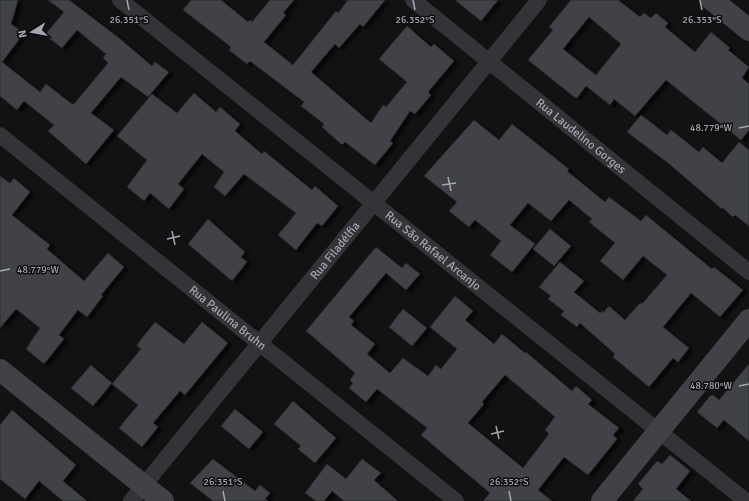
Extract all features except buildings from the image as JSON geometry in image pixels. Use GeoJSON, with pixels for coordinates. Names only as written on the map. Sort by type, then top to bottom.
{"type":"FeatureCollection","features":[{"type":"Feature","properties":{"kind":"street","name":"Rua São Rafael Arcanjo"},"geometry":{"type":"LineString","coordinates":[[120,0],[746,501]]}},
{"type":"Feature","properties":{"kind":"street","name":"Rua Laudelino Gorges"},"geometry":{"type":"LineString","coordinates":[[413,0],[749,272]]}},
{"type":"Feature","properties":{"kind":"street","name":"Rua Filadélfia"},"geometry":{"type":"LineString","coordinates":[[138,493],[539,0]]}},
{"type":"Feature","properties":{"kind":"street"},"geometry":{"type":"LineString","coordinates":[[712,0],[749,30]]}},
{"type":"Feature","properties":{"kind":"street","name":"Rua Paulina Bruhn"},"geometry":{"type":"LineString","coordinates":[[0,135],[456,501]]}},
{"type":"Feature","properties":{"kind":"street"},"geometry":{"type":"LineString","coordinates":[[602,501],[749,320]]}},
{"type":"Feature","properties":{"kind":"street"},"geometry":{"type":"LineString","coordinates":[[0,370],[138,493],[163,501]]}}]}
